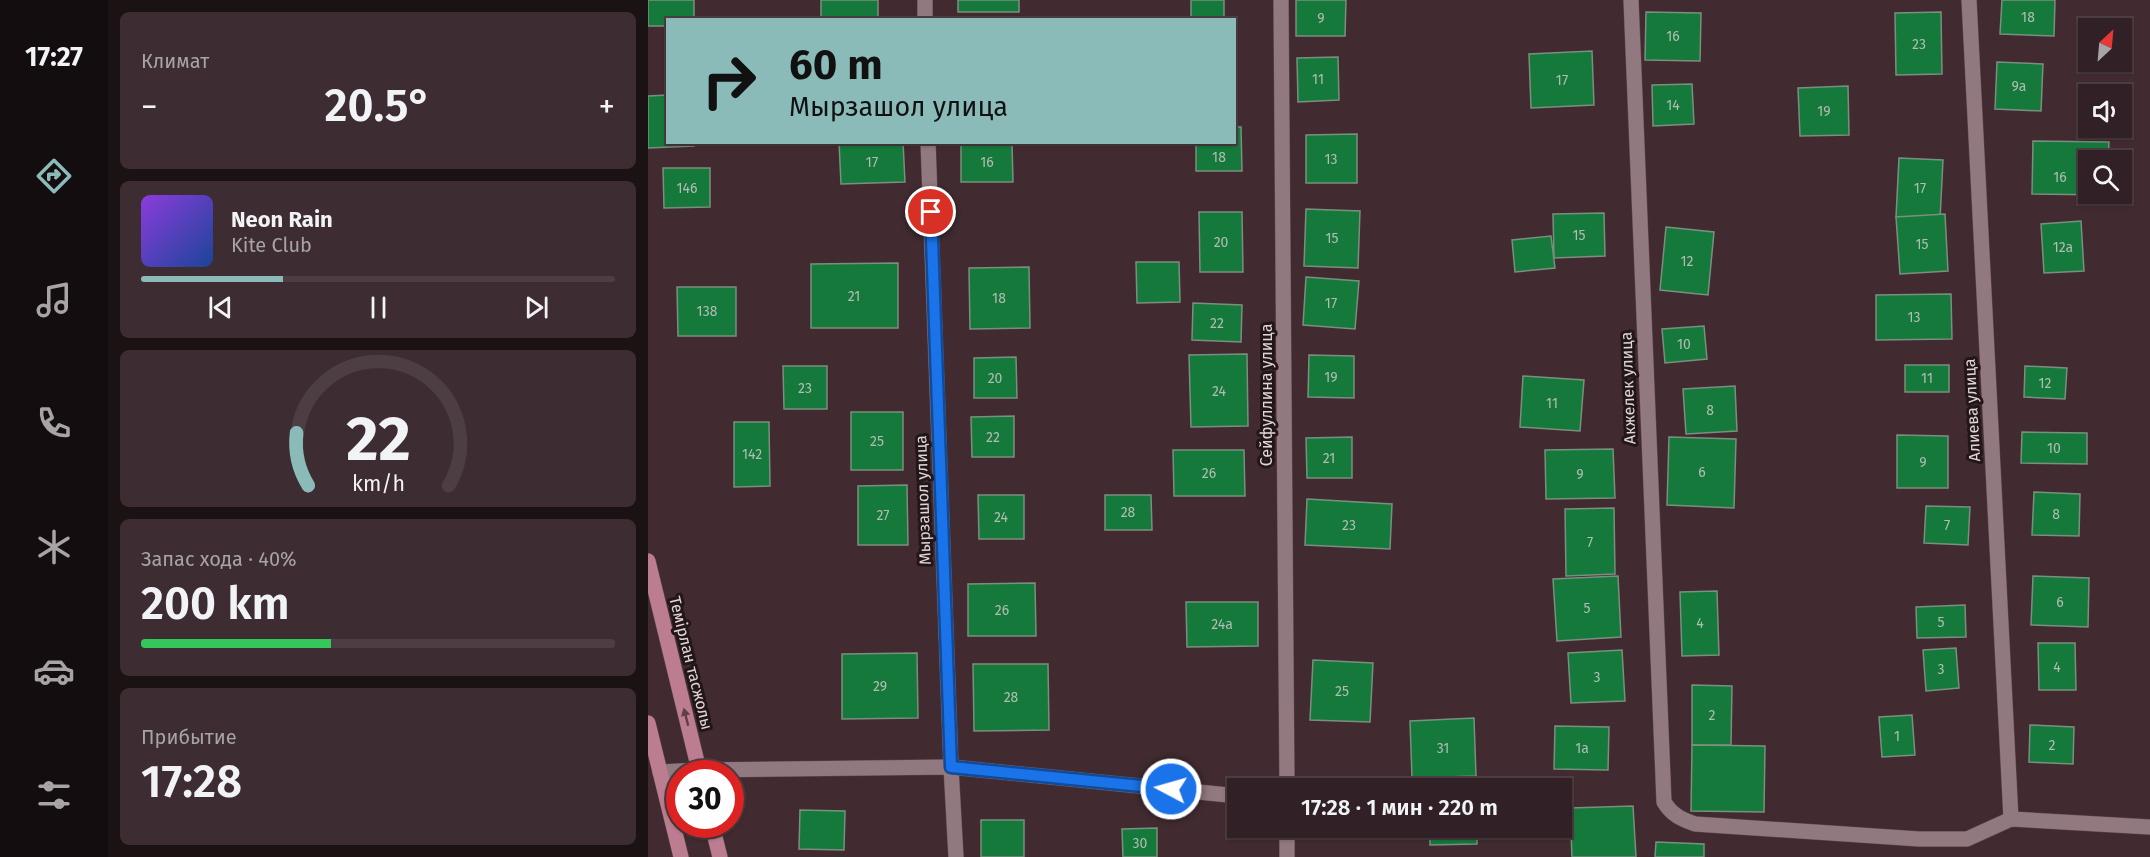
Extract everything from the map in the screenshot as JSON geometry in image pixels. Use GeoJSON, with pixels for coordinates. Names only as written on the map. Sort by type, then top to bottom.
{"type":"FeatureCollection","features":[{"type":"Feature","properties":{"kind":"main road","name":"Темірлан тасжолы"},"geometry":{"type":"LineString","coordinates":[[648,561],[696,760]]}},
{"type":"Feature","properties":{"kind":"main road"},"geometry":{"type":"LineString","coordinates":[[648,723],[681,857]]}},
{"type":"Feature","properties":{"kind":"main road"},"geometry":{"type":"LineString","coordinates":[[715,838],[720,857]]}},
{"type":"Feature","properties":{"kind":"street"},"geometry":{"type":"LineString","coordinates":[[925,0],[925,18]]}},
{"type":"Feature","properties":{"kind":"street","name":"Сейфуллина улица"},"geometry":{"type":"LineString","coordinates":[[1281,0],[1287,778]]}},
{"type":"Feature","properties":{"kind":"street","name":"Акжелек улица"},"geometry":{"type":"LineString","coordinates":[[1631,0],[1661,775],[1664,802],[1670,812],[1695,824],[1919,839],[1967,839],[2011,819]]}},
{"type":"Feature","properties":{"kind":"street","name":"Алиева улица"},"geometry":{"type":"LineString","coordinates":[[1969,0],[2011,819]]}},
{"type":"Feature","properties":{"kind":"street","name":"Мырзашол улица"},"geometry":{"type":"LineString","coordinates":[[928,144],[956,857]]}},
{"type":"Feature","properties":{"kind":"street"},"geometry":{"type":"LineString","coordinates":[[744,771],[951,767],[1227,795]]}},
{"type":"Feature","properties":{"kind":"street"},"geometry":{"type":"LineString","coordinates":[[660,772],[666,772]]}},
{"type":"Feature","properties":{"kind":"street"},"geometry":{"type":"LineString","coordinates":[[2011,819],[2150,827]]}},
{"type":"Feature","properties":{"kind":"street"},"geometry":{"type":"LineString","coordinates":[[1287,838],[1287,857]]}},
{"type":"Feature","properties":{"kind":"building"},"geometry":{"type":"Polygon","coordinates":[[[648,0],[694,0],[694,18],[666,18],[666,26],[648,26],[648,0]]]}},
{"type":"Feature","properties":{"kind":"building"},"geometry":{"type":"Polygon","coordinates":[[[821,0],[878,0],[878,18],[821,18],[821,0]]]}},
{"type":"Feature","properties":{"kind":"building"},"geometry":{"type":"Polygon","coordinates":[[[958,0],[1019,0],[1019,12],[958,12],[958,0]]]}},
{"type":"Feature","properties":{"kind":"building"},"geometry":{"type":"Polygon","coordinates":[[[1191,0],[1224,0],[1224,18],[1191,18],[1191,0]]]}},
{"type":"Feature","properties":{"kind":"building"},"geometry":{"type":"Polygon","coordinates":[[[1296,0],[1346,0],[1345,36],[1296,36],[1296,0]]]}},
{"type":"Feature","properties":{"kind":"building"},"geometry":{"type":"Polygon","coordinates":[[[2002,0],[2055,0],[2054,36],[2000,34],[2002,0]]]}},
{"type":"Feature","properties":{"kind":"building"},"geometry":{"type":"Polygon","coordinates":[[[1646,12],[1701,13],[1700,61],[1645,60],[1646,12]]]}},
{"type":"Feature","properties":{"kind":"building"},"geometry":{"type":"Polygon","coordinates":[[[1941,12],[1942,74],[1896,75],[1895,13],[1941,12]]]}},
{"type":"Feature","properties":{"kind":"building"},"geometry":{"type":"Polygon","coordinates":[[[1592,51],[1594,105],[1531,108],[1529,54],[1592,51]]]}},
{"type":"Feature","properties":{"kind":"building"},"geometry":{"type":"Polygon","coordinates":[[[1338,57],[1339,100],[1298,102],[1297,58],[1338,57]]]}},
{"type":"Feature","properties":{"kind":"building"},"geometry":{"type":"Polygon","coordinates":[[[1997,62],[2043,64],[2041,111],[1995,109],[1997,62]]]}},
{"type":"Feature","properties":{"kind":"building"},"geometry":{"type":"Polygon","coordinates":[[[1692,84],[1694,124],[1653,126],[1652,85],[1692,84]]]}},
{"type":"Feature","properties":{"kind":"building"},"geometry":{"type":"Polygon","coordinates":[[[1848,86],[1849,135],[1800,136],[1798,88],[1848,86]]]}},
{"type":"Feature","properties":{"kind":"building"},"geometry":{"type":"Polygon","coordinates":[[[666,95],[666,144],[694,144],[694,146],[648,148],[648,96],[666,95]]]}},
{"type":"Feature","properties":{"kind":"building"},"geometry":{"type":"Polygon","coordinates":[[[1236,127],[1241,127],[1242,171],[1196,171],[1196,144],[1236,144],[1236,127]]]}},
{"type":"Feature","properties":{"kind":"building"},"geometry":{"type":"Polygon","coordinates":[[[1357,134],[1357,183],[1306,183],[1306,135],[1357,134]]]}},
{"type":"Feature","properties":{"kind":"building"},"geometry":{"type":"Polygon","coordinates":[[[2033,141],[2109,142],[2109,150],[2078,150],[2078,195],[2032,194],[2033,141]]]}},
{"type":"Feature","properties":{"kind":"building"},"geometry":{"type":"Polygon","coordinates":[[[839,144],[903,144],[905,182],[841,184],[839,144]]]}},
{"type":"Feature","properties":{"kind":"building"},"geometry":{"type":"Polygon","coordinates":[[[961,144],[1012,144],[1013,182],[961,182],[961,144]]]}},
{"type":"Feature","properties":{"kind":"building"},"geometry":{"type":"Polygon","coordinates":[[[1899,158],[1943,160],[1940,219],[1896,217],[1899,158]]]}},
{"type":"Feature","properties":{"kind":"building"},"geometry":{"type":"Polygon","coordinates":[[[663,168],[710,168],[710,207],[664,208],[663,168]]]}},
{"type":"Feature","properties":{"kind":"building"},"geometry":{"type":"Polygon","coordinates":[[[1306,209],[1360,211],[1358,268],[1304,266],[1306,209]]]}},
{"type":"Feature","properties":{"kind":"building"},"geometry":{"type":"Polygon","coordinates":[[[1199,212],[1242,212],[1243,272],[1200,272],[1199,212]]]}},
{"type":"Feature","properties":{"kind":"building"},"geometry":{"type":"Polygon","coordinates":[[[1604,213],[1605,256],[1554,258],[1553,214],[1604,213]]]}},
{"type":"Feature","properties":{"kind":"building"},"geometry":{"type":"Polygon","coordinates":[[[1945,214],[1948,271],[1900,274],[1896,217],[1945,214]]]}},
{"type":"Feature","properties":{"kind":"building"},"geometry":{"type":"Polygon","coordinates":[[[2081,221],[2084,271],[2044,273],[2041,224],[2081,221]]]}},
{"type":"Feature","properties":{"kind":"building"},"geometry":{"type":"Polygon","coordinates":[[[1666,227],[1714,232],[1708,295],[1660,290],[1666,227]]]}},
{"type":"Feature","properties":{"kind":"building"},"geometry":{"type":"Polygon","coordinates":[[[1551,236],[1555,268],[1515,272],[1512,240],[1551,236]]]}},
{"type":"Feature","properties":{"kind":"building"},"geometry":{"type":"Polygon","coordinates":[[[1136,262],[1179,262],[1180,302],[1137,303],[1136,262]]]}},
{"type":"Feature","properties":{"kind":"building"},"geometry":{"type":"Polygon","coordinates":[[[898,263],[898,328],[811,328],[811,264],[898,263]]]}},
{"type":"Feature","properties":{"kind":"building"},"geometry":{"type":"Polygon","coordinates":[[[1029,267],[1030,328],[970,329],[969,268],[1029,267]]]}},
{"type":"Feature","properties":{"kind":"building"},"geometry":{"type":"Polygon","coordinates":[[[1306,277],[1359,281],[1355,329],[1303,325],[1306,277]]]}},
{"type":"Feature","properties":{"kind":"building"},"geometry":{"type":"Polygon","coordinates":[[[677,287],[736,287],[736,336],[678,336],[677,287]]]}},
{"type":"Feature","properties":{"kind":"building"},"geometry":{"type":"Polygon","coordinates":[[[1951,294],[1952,339],[1876,340],[1876,295],[1951,294]]]}},
{"type":"Feature","properties":{"kind":"building"},"geometry":{"type":"Polygon","coordinates":[[[1193,303],[1242,305],[1241,342],[1192,340],[1193,303]]]}},
{"type":"Feature","properties":{"kind":"building"},"geometry":{"type":"Polygon","coordinates":[[[1704,326],[1707,359],[1665,363],[1662,329],[1704,326]]]}},
{"type":"Feature","properties":{"kind":"building"},"geometry":{"type":"Polygon","coordinates":[[[1247,354],[1248,426],[1191,427],[1189,355],[1247,354]]]}},
{"type":"Feature","properties":{"kind":"building"},"geometry":{"type":"Polygon","coordinates":[[[1309,355],[1354,356],[1354,398],[1308,397],[1309,355]]]}},
{"type":"Feature","properties":{"kind":"building"},"geometry":{"type":"Polygon","coordinates":[[[1016,357],[1017,398],[974,398],[974,358],[1016,357]]]}},
{"type":"Feature","properties":{"kind":"building"},"geometry":{"type":"Polygon","coordinates":[[[1905,365],[1949,365],[1949,392],[1905,392],[1905,365]]]}},
{"type":"Feature","properties":{"kind":"building"},"geometry":{"type":"Polygon","coordinates":[[[783,366],[827,366],[827,409],[784,409],[783,366]]]}},
{"type":"Feature","properties":{"kind":"building"},"geometry":{"type":"Polygon","coordinates":[[[2025,366],[2067,368],[2065,399],[2024,397],[2025,366]]]}},
{"type":"Feature","properties":{"kind":"building"},"geometry":{"type":"Polygon","coordinates":[[[1523,376],[1584,380],[1580,431],[1520,427],[1523,376]]]}},
{"type":"Feature","properties":{"kind":"building"},"geometry":{"type":"Polygon","coordinates":[[[1735,386],[1737,431],[1686,434],[1683,389],[1735,386]]]}},
{"type":"Feature","properties":{"kind":"building"},"geometry":{"type":"Polygon","coordinates":[[[851,412],[903,412],[903,470],[851,470],[851,412]]]}},
{"type":"Feature","properties":{"kind":"building"},"geometry":{"type":"Polygon","coordinates":[[[1014,416],[1014,457],[972,457],[971,417],[1014,416]]]}},
{"type":"Feature","properties":{"kind":"building"},"geometry":{"type":"Polygon","coordinates":[[[734,422],[769,422],[770,486],[734,487],[734,422]]]}},
{"type":"Feature","properties":{"kind":"building"},"geometry":{"type":"Polygon","coordinates":[[[2022,432],[2087,433],[2087,464],[2021,463],[2022,432]]]}},
{"type":"Feature","properties":{"kind":"building"},"geometry":{"type":"Polygon","coordinates":[[[1897,435],[1948,436],[1948,488],[1897,488],[1897,435]]]}},
{"type":"Feature","properties":{"kind":"building"},"geometry":{"type":"Polygon","coordinates":[[[1352,437],[1352,478],[1307,478],[1306,438],[1352,437]]]}},
{"type":"Feature","properties":{"kind":"building"},"geometry":{"type":"Polygon","coordinates":[[[1669,437],[1736,439],[1734,508],[1667,505],[1669,437]]]}},
{"type":"Feature","properties":{"kind":"building"},"geometry":{"type":"Polygon","coordinates":[[[1613,449],[1615,498],[1546,499],[1545,450],[1613,449]]]}},
{"type":"Feature","properties":{"kind":"building"},"geometry":{"type":"Polygon","coordinates":[[[1173,450],[1244,450],[1245,496],[1174,496],[1173,450]]]}},
{"type":"Feature","properties":{"kind":"building"},"geometry":{"type":"Polygon","coordinates":[[[907,485],[908,545],[858,545],[858,486],[907,485]]]}},
{"type":"Feature","properties":{"kind":"building"},"geometry":{"type":"Polygon","coordinates":[[[2034,492],[2080,494],[2079,536],[2032,535],[2034,492]]]}},
{"type":"Feature","properties":{"kind":"building"},"geometry":{"type":"Polygon","coordinates":[[[978,495],[1024,495],[1024,539],[979,539],[978,495]]]}},
{"type":"Feature","properties":{"kind":"building"},"geometry":{"type":"Polygon","coordinates":[[[1105,495],[1151,495],[1152,530],[1105,530],[1105,495]]]}},
{"type":"Feature","properties":{"kind":"building"},"geometry":{"type":"Polygon","coordinates":[[[1307,499],[1392,504],[1390,549],[1305,545],[1307,499]]]}},
{"type":"Feature","properties":{"kind":"building"},"geometry":{"type":"Polygon","coordinates":[[[1926,506],[1970,507],[1968,545],[1924,543],[1926,506]]]}},
{"type":"Feature","properties":{"kind":"building"},"geometry":{"type":"Polygon","coordinates":[[[1614,508],[1615,574],[1566,576],[1565,509],[1614,508]]]}},
{"type":"Feature","properties":{"kind":"building"},"geometry":{"type":"Polygon","coordinates":[[[1618,576],[1621,637],[1557,641],[1553,579],[1618,576]]]}},
{"type":"Feature","properties":{"kind":"building"},"geometry":{"type":"Polygon","coordinates":[[[2033,576],[2089,578],[2088,627],[2031,625],[2033,576]]]}},
{"type":"Feature","properties":{"kind":"building"},"geometry":{"type":"Polygon","coordinates":[[[1035,583],[1036,636],[968,636],[968,584],[1035,583]]]}},
{"type":"Feature","properties":{"kind":"building"},"geometry":{"type":"Polygon","coordinates":[[[1717,591],[1719,655],[1682,656],[1680,592],[1717,591]]]}},
{"type":"Feature","properties":{"kind":"building"},"geometry":{"type":"Polygon","coordinates":[[[1186,602],[1258,602],[1258,646],[1187,647],[1186,602]]]}},
{"type":"Feature","properties":{"kind":"building"},"geometry":{"type":"Polygon","coordinates":[[[1965,605],[1966,637],[1917,638],[1916,607],[1965,605]]]}},
{"type":"Feature","properties":{"kind":"building"},"geometry":{"type":"Polygon","coordinates":[[[2038,643],[2075,643],[2076,690],[2039,690],[2038,643]]]}},
{"type":"Feature","properties":{"kind":"building"},"geometry":{"type":"Polygon","coordinates":[[[1956,648],[1959,688],[1926,691],[1923,650],[1956,648]]]}},
{"type":"Feature","properties":{"kind":"building"},"geometry":{"type":"Polygon","coordinates":[[[1622,650],[1625,701],[1571,703],[1568,653],[1622,650]]]}},
{"type":"Feature","properties":{"kind":"building"},"geometry":{"type":"Polygon","coordinates":[[[917,653],[918,718],[842,719],[842,654],[917,653]]]}},
{"type":"Feature","properties":{"kind":"building"},"geometry":{"type":"Polygon","coordinates":[[[1313,660],[1373,663],[1370,722],[1310,720],[1313,660]]]}},
{"type":"Feature","properties":{"kind":"building"},"geometry":{"type":"Polygon","coordinates":[[[973,664],[1048,664],[1049,730],[974,731],[973,664]]]}},
{"type":"Feature","properties":{"kind":"building"},"geometry":{"type":"Polygon","coordinates":[[[1692,685],[1732,686],[1731,745],[1692,745],[1692,685]]]}},
{"type":"Feature","properties":{"kind":"building"},"geometry":{"type":"Polygon","coordinates":[[[1912,715],[1915,755],[1882,757],[1879,717],[1912,715]]]}},
{"type":"Feature","properties":{"kind":"building"},"geometry":{"type":"Polygon","coordinates":[[[1474,718],[1476,776],[1412,778],[1410,721],[1474,718]]]}},
{"type":"Feature","properties":{"kind":"building"},"geometry":{"type":"Polygon","coordinates":[[[2030,725],[2074,727],[2073,764],[2029,762],[2030,725]]]}},
{"type":"Feature","properties":{"kind":"building"},"geometry":{"type":"Polygon","coordinates":[[[1555,726],[1609,727],[1608,770],[1554,769],[1555,726]]]}},
{"type":"Feature","properties":{"kind":"building"},"geometry":{"type":"Polygon","coordinates":[[[1692,745],[1765,746],[1764,812],[1691,811],[1692,745]]]}},
{"type":"Feature","properties":{"kind":"building"},"geometry":{"type":"Polygon","coordinates":[[[1633,806],[1636,857],[1572,857],[1572,808],[1633,806]]]}},
{"type":"Feature","properties":{"kind":"building"},"geometry":{"type":"Polygon","coordinates":[[[800,810],[845,811],[844,850],[799,849],[800,810]]]}},
{"type":"Feature","properties":{"kind":"building"},"geometry":{"type":"Polygon","coordinates":[[[981,820],[1024,820],[1024,857],[981,857],[981,820]]]}},
{"type":"Feature","properties":{"kind":"building"},"geometry":{"type":"Polygon","coordinates":[[[1157,828],[1157,857],[1123,857],[1122,829],[1157,828]]]}},
{"type":"Feature","properties":{"kind":"building"},"geometry":{"type":"Polygon","coordinates":[[[1430,838],[1477,838],[1477,844],[1430,845],[1430,838]]]}},
{"type":"Feature","properties":{"kind":"building"},"geometry":{"type":"Polygon","coordinates":[[[1656,842],[1704,844],[1704,857],[1655,857],[1656,842]]]}},
{"type":"Feature","properties":{"kind":"route"},"geometry":{"type":"LineString","coordinates":[[931,212],[951,767],[1171,789]]}}]}
